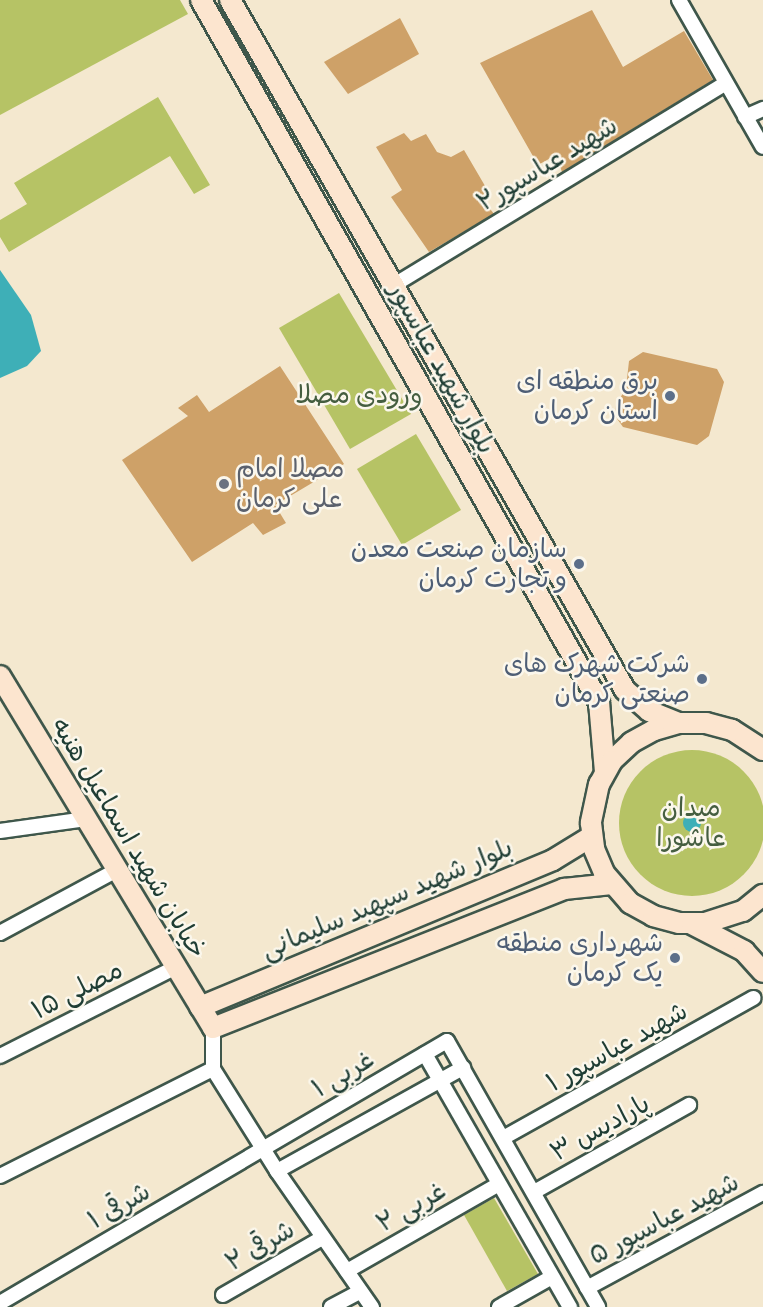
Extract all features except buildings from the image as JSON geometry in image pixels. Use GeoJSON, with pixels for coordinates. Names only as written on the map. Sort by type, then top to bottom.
{"type":"FeatureCollection","features":[{"type":"Feature","properties":{"kind":"main road","name":"بلوار شهید عباسپور"},"geometry":{"type":"LineString","coordinates":[[201,0],[340,240],[599,702],[605,772]]}},
{"type":"Feature","properties":{"kind":"main road","name":"بلوار شهید عباسپور"},"geometry":{"type":"LineString","coordinates":[[230,0],[626,690],[649,711],[680,723]]}},
{"type":"Feature","properties":{"kind":"main road"},"geometry":{"type":"LineString","coordinates":[[340,240],[361,229]]}},
{"type":"Feature","properties":{"kind":"main road","name":"خیابان شهید اسماعیل هنیه"},"geometry":{"type":"LineString","coordinates":[[0,676],[213,1028]]}},
{"type":"Feature","properties":{"kind":"main road"},"geometry":{"type":"LineString","coordinates":[[763,750],[744,735],[719,725],[680,723],[654,730],[631,742],[605,772],[592,810],[592,836],[598,861],[612,884],[630,903],[653,916],[692,924],[744,951],[763,972]]}},
{"type":"Feature","properties":{"kind":"main road","name":"بلوار شهید سپهبد سلیمانی"},"geometry":{"type":"LineString","coordinates":[[200,1006],[553,860],[592,836]]}},
{"type":"Feature","properties":{"kind":"main road","name":"بلوار شهید سپهبد سلیمانی"},"geometry":{"type":"LineString","coordinates":[[213,1028],[564,888],[612,884]]}},
{"type":"Feature","properties":{"kind":"main road"},"geometry":{"type":"LineString","coordinates":[[692,924],[731,916],[763,895]]}},
{"type":"Feature","properties":{"kind":"street"},"geometry":{"type":"LineString","coordinates":[[679,0],[724,84],[763,147]]}},
{"type":"Feature","properties":{"kind":"street","name":"شهید عباسپور۲"},"geometry":{"type":"LineString","coordinates":[[393,285],[724,84]]}},
{"type":"Feature","properties":{"kind":"street"},"geometry":{"type":"LineString","coordinates":[[745,117],[763,109]]}},
{"type":"Feature","properties":{"kind":"street"},"geometry":{"type":"LineString","coordinates":[[0,831],[86,819]]}},
{"type":"Feature","properties":{"kind":"street"},"geometry":{"type":"LineString","coordinates":[[0,933],[117,870]]}},
{"type":"Feature","properties":{"kind":"street","name":"مصلی ۱۵"},"geometry":{"type":"LineString","coordinates":[[0,1056],[176,967]]}},
{"type":"Feature","properties":{"kind":"street","name":"شهید عباسپور ۱"},"geometry":{"type":"LineString","coordinates":[[504,1138],[754,998]]}},
{"type":"Feature","properties":{"kind":"street"},"geometry":{"type":"LineString","coordinates":[[213,1028],[213,1069],[277,1171],[347,1271],[359,1292],[372,1307]]}},
{"type":"Feature","properties":{"kind":"street","name":"۱ غربی"},"geometry":{"type":"LineString","coordinates":[[263,1150],[447,1041],[463,1068],[277,1171]]}},
{"type":"Feature","properties":{"kind":"street"},"geometry":{"type":"LineString","coordinates":[[425,1054],[570,1307]]}},
{"type":"Feature","properties":{"kind":"street"},"geometry":{"type":"LineString","coordinates":[[463,1068],[598,1307]]}},
{"type":"Feature","properties":{"kind":"street"},"geometry":{"type":"LineString","coordinates":[[0,1176],[213,1069]]}},
{"type":"Feature","properties":{"kind":"street","name":"پارادیس ۳"},"geometry":{"type":"LineString","coordinates":[[534,1192],[689,1105]]}},
{"type":"Feature","properties":{"kind":"street","name":"شرقی ۱"},"geometry":{"type":"LineString","coordinates":[[0,1303],[263,1150]]}},
{"type":"Feature","properties":{"kind":"street","name":"۲ غربی"},"geometry":{"type":"LineString","coordinates":[[347,1271],[499,1184]]}},
{"type":"Feature","properties":{"kind":"street","name":"شهید عباسپور ۵"},"geometry":{"type":"LineString","coordinates":[[587,1288],[763,1193]]}},
{"type":"Feature","properties":{"kind":"street","name":"۲ شرقی"},"geometry":{"type":"LineString","coordinates":[[223,1295],[322,1238]]}},
{"type":"Feature","properties":{"kind":"street"},"geometry":{"type":"LineString","coordinates":[[499,1307],[552,1277]]}},
{"type":"Feature","properties":{"kind":"street"},"geometry":{"type":"LineString","coordinates":[[332,1307],[359,1292]]}},
{"type":"Feature","properties":{"kind":"green space"},"geometry":{"type":"Polygon","coordinates":[[[0,0],[180,0],[188,14],[0,115],[0,0]]]}},
{"type":"Feature","properties":{"kind":"green space"},"geometry":{"type":"Polygon","coordinates":[[[158,97],[210,185],[194,194],[170,156],[9,252],[0,237],[0,220],[27,204],[14,183],[158,97]]]}},
{"type":"Feature","properties":{"kind":"green space","name":"ورودی مصلا"},"geometry":{"type":"Polygon","coordinates":[[[339,293],[411,414],[350,449],[279,328],[339,293]]]}},
{"type":"Feature","properties":{"kind":"green space"},"geometry":{"type":"Polygon","coordinates":[[[416,434],[461,510],[402,545],[357,469],[416,434]]]}},
{"type":"Feature","properties":{"kind":"green space","name":"میدان عاشورا"},"geometry":{"type":"Polygon","coordinates":[[[692,750],[720,755],[744,771],[760,795],[765,823],[760,851],[744,875],[720,891],[692,896],[664,891],[640,875],[624,851],[619,823],[624,795],[640,771],[664,755],[692,750]]]}},
{"type":"Feature","properties":{"kind":"green space"},"geometry":{"type":"Polygon","coordinates":[[[494,1198],[538,1274],[507,1291],[464,1215],[494,1198]]]}},
{"type":"Feature","properties":{"kind":"water"},"geometry":{"type":"Polygon","coordinates":[[[0,270],[31,315],[41,351],[27,366],[0,378],[0,270]]]}},
{"type":"Feature","properties":{"kind":"water"},"geometry":{"type":"Polygon","coordinates":[[[688,814],[696,814],[701,819],[699,830],[688,832],[683,827],[683,819],[688,814]]]}},
{"type":"Feature","properties":{"kind":"place","name":"برق منطقه ای استان کرمان"},"geometry":{"type":"Point","coordinates":[670,396]}},
{"type":"Feature","properties":{"kind":"place","name":"مصلا امام علی کرمان"},"geometry":{"type":"Point","coordinates":[224,484]}},
{"type":"Feature","properties":{"kind":"place","name":"سازمان صنعت معدن و تجارت کرمان"},"geometry":{"type":"Point","coordinates":[579,564]}},
{"type":"Feature","properties":{"kind":"place","name":"شرکت شهرک های صنعتی کرمان"},"geometry":{"type":"Point","coordinates":[702,679]}},
{"type":"Feature","properties":{"kind":"place","name":"شهرداری منطقه یک کرمان"},"geometry":{"type":"Point","coordinates":[675,958]}}]}
